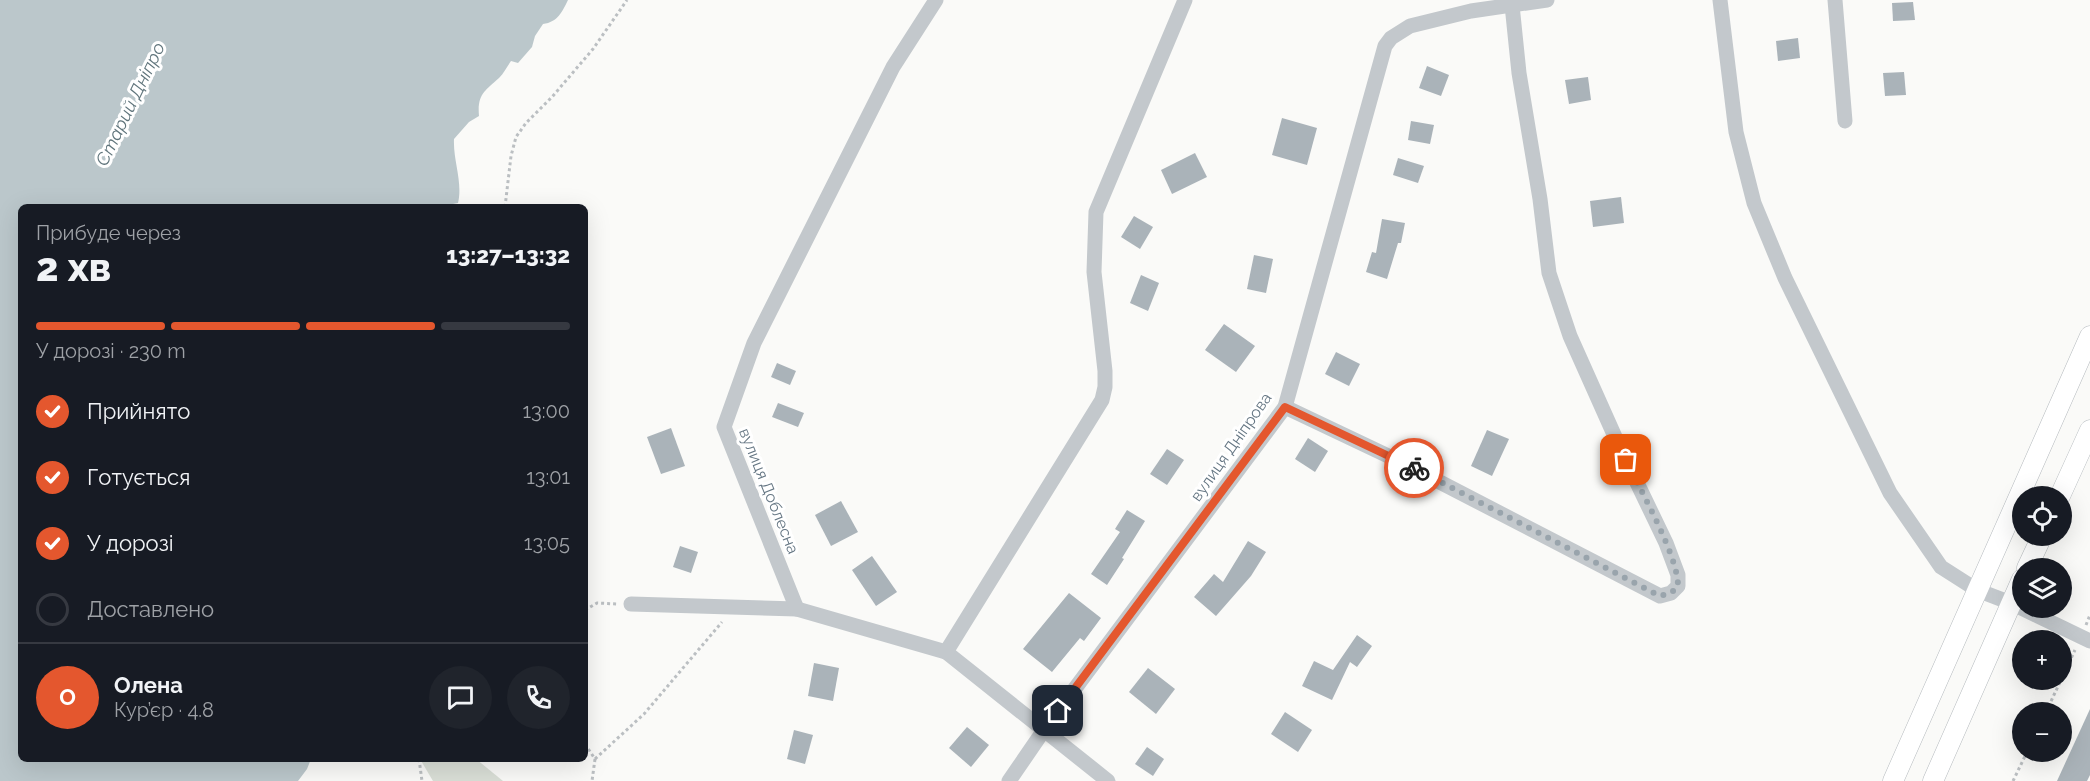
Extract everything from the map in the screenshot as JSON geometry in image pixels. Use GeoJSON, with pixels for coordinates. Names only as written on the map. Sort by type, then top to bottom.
{"type":"FeatureCollection","features":[{"type":"Feature","properties":{"kind":"main road"},"geometry":{"type":"LineString","coordinates":[[1893,781],[2090,336]]}},
{"type":"Feature","properties":{"kind":"main road"},"geometry":{"type":"LineString","coordinates":[[2065,486],[2090,430]]}},
{"type":"Feature","properties":{"kind":"main road"},"geometry":{"type":"LineString","coordinates":[[1933,781],[2011,603]]}},
{"type":"Feature","properties":{"kind":"street","name":"вулиця Доблесна"},"geometry":{"type":"LineString","coordinates":[[797,609],[724,427],[754,343],[893,67],[936,0]]}},
{"type":"Feature","properties":{"kind":"street"},"geometry":{"type":"LineString","coordinates":[[946,652],[1102,400],[1106,370],[1094,272],[1096,213],[1185,0]]}},
{"type":"Feature","properties":{"kind":"street"},"geometry":{"type":"LineString","coordinates":[[1285,407],[1404,463],[1660,596],[1671,593],[1678,586],[1678,575],[1666,543],[1570,336],[1548,273],[1519,73],[1512,5],[1548,0]]}},
{"type":"Feature","properties":{"kind":"street"},"geometry":{"type":"LineString","coordinates":[[1720,0],[1736,132],[1754,202],[1785,278],[1890,493],[1941,567],[1977,590],[2011,603],[2086,639]]}},
{"type":"Feature","properties":{"kind":"street"},"geometry":{"type":"LineString","coordinates":[[1835,0],[1845,121]]}},
{"type":"Feature","properties":{"kind":"street","name":"вулиця Дніпрова"},"geometry":{"type":"LineString","coordinates":[[1009,781],[1044,730],[1285,407],[1385,46],[1390,38],[1410,26],[1471,11],[1512,5]]}},
{"type":"Feature","properties":{"kind":"street"},"geometry":{"type":"LineString","coordinates":[[630,604],[797,609],[946,652],[1108,781]]}},
{"type":"Feature","properties":{"kind":"path"},"geometry":{"type":"LineString","coordinates":[[505,204],[511,156],[516,137],[593,50],[627,0]]}},
{"type":"Feature","properties":{"kind":"path"},"geometry":{"type":"LineString","coordinates":[[588,608],[597,603],[630,604]]}},
{"type":"Feature","properties":{"kind":"path"},"geometry":{"type":"LineString","coordinates":[[592,781],[595,759],[644,714],[734,607]]}},
{"type":"Feature","properties":{"kind":"path"},"geometry":{"type":"LineString","coordinates":[[2051,702],[2086,639],[2090,615]]}},
{"type":"Feature","properties":{"kind":"path"},"geometry":{"type":"LineString","coordinates":[[588,748],[595,759]]}},
{"type":"Feature","properties":{"kind":"path"},"geometry":{"type":"LineString","coordinates":[[419,762],[422,781]]}},
{"type":"Feature","properties":{"kind":"path"},"geometry":{"type":"LineString","coordinates":[[2013,781],[2022,762]]}},
{"type":"Feature","properties":{"kind":"shaded area"},"geometry":{"type":"Polygon","coordinates":[[[422,762],[480,762],[503,781],[433,781],[422,762]]]}},
{"type":"Feature","properties":{"kind":"water","name":"Старий Дніпро"},"geometry":{"type":"Polygon","coordinates":[[[0,0],[568,0],[556,19],[543,24],[535,36],[532,47],[518,63],[511,61],[501,76],[486,90],[479,103],[479,116],[469,122],[454,139],[459,179],[458,203],[18,204],[18,762],[310,762],[298,781],[0,781],[0,0]]]}},
{"type":"Feature","properties":{"kind":"building"},"geometry":{"type":"Polygon","coordinates":[[[1913,2],[1915,20],[1893,21],[1892,3],[1913,2]]]}},
{"type":"Feature","properties":{"kind":"building"},"geometry":{"type":"Polygon","coordinates":[[[1798,38],[1800,58],[1778,61],[1776,41],[1798,38]]]}},
{"type":"Feature","properties":{"kind":"building"},"geometry":{"type":"Polygon","coordinates":[[[1427,66],[1449,75],[1441,96],[1419,88],[1427,66]]]}},
{"type":"Feature","properties":{"kind":"building"},"geometry":{"type":"Polygon","coordinates":[[[1904,72],[1906,95],[1885,96],[1883,73],[1904,72]]]}},
{"type":"Feature","properties":{"kind":"building"},"geometry":{"type":"Polygon","coordinates":[[[1588,77],[1591,100],[1569,104],[1565,80],[1588,77]]]}},
{"type":"Feature","properties":{"kind":"building"},"geometry":{"type":"Polygon","coordinates":[[[1282,118],[1317,128],[1307,165],[1272,155],[1282,118]]]}},
{"type":"Feature","properties":{"kind":"building"},"geometry":{"type":"Polygon","coordinates":[[[1411,121],[1434,125],[1430,144],[1408,140],[1411,121]]]}},
{"type":"Feature","properties":{"kind":"building"},"geometry":{"type":"Polygon","coordinates":[[[1195,153],[1207,177],[1172,194],[1161,170],[1195,153]]]}},
{"type":"Feature","properties":{"kind":"building"},"geometry":{"type":"Polygon","coordinates":[[[1398,158],[1424,166],[1418,183],[1393,175],[1398,158]]]}},
{"type":"Feature","properties":{"kind":"building"},"geometry":{"type":"Polygon","coordinates":[[[1621,197],[1624,223],[1593,227],[1590,201],[1621,197]]]}},
{"type":"Feature","properties":{"kind":"building"},"geometry":{"type":"Polygon","coordinates":[[[1134,216],[1153,227],[1140,249],[1121,237],[1134,216]]]}},
{"type":"Feature","properties":{"kind":"building"},"geometry":{"type":"Polygon","coordinates":[[[1382,219],[1405,223],[1401,243],[1398,243],[1387,279],[1366,272],[1372,252],[1376,253],[1382,219]]]}},
{"type":"Feature","properties":{"kind":"building"},"geometry":{"type":"Polygon","coordinates":[[[1254,255],[1273,259],[1266,293],[1247,289],[1254,255]]]}},
{"type":"Feature","properties":{"kind":"building"},"geometry":{"type":"Polygon","coordinates":[[[1141,275],[1159,283],[1148,311],[1130,303],[1141,275]]]}},
{"type":"Feature","properties":{"kind":"building"},"geometry":{"type":"Polygon","coordinates":[[[1224,324],[1255,346],[1236,372],[1205,350],[1224,324]]]}},
{"type":"Feature","properties":{"kind":"building"},"geometry":{"type":"Polygon","coordinates":[[[1336,352],[1360,364],[1349,386],[1325,374],[1336,352]]]}},
{"type":"Feature","properties":{"kind":"building"},"geometry":{"type":"Polygon","coordinates":[[[777,363],[796,371],[790,385],[771,377],[777,363]]]}},
{"type":"Feature","properties":{"kind":"building"},"geometry":{"type":"Polygon","coordinates":[[[778,403],[804,413],[798,427],[772,417],[778,403]]]}},
{"type":"Feature","properties":{"kind":"building"},"geometry":{"type":"Polygon","coordinates":[[[671,428],[685,466],[661,474],[647,437],[671,428]]]}},
{"type":"Feature","properties":{"kind":"building"},"geometry":{"type":"Polygon","coordinates":[[[1487,430],[1509,439],[1492,476],[1471,466],[1487,430]]]}},
{"type":"Feature","properties":{"kind":"building"},"geometry":{"type":"Polygon","coordinates":[[[1308,438],[1328,451],[1315,472],[1295,459],[1308,438]]]}},
{"type":"Feature","properties":{"kind":"building"},"geometry":{"type":"Polygon","coordinates":[[[1167,449],[1184,460],[1167,485],[1150,474],[1167,449]]]}},
{"type":"Feature","properties":{"kind":"building"},"geometry":{"type":"Polygon","coordinates":[[[841,501],[858,532],[831,546],[815,515],[841,501]]]}},
{"type":"Feature","properties":{"kind":"building"},"geometry":{"type":"Polygon","coordinates":[[[1127,510],[1145,521],[1107,585],[1091,574],[1120,532],[1115,529],[1127,510]]]}},
{"type":"Feature","properties":{"kind":"building"},"geometry":{"type":"Polygon","coordinates":[[[1248,541],[1266,552],[1251,576],[1216,616],[1194,597],[1214,574],[1223,582],[1248,541]]]}},
{"type":"Feature","properties":{"kind":"building"},"geometry":{"type":"Polygon","coordinates":[[[680,546],[698,552],[691,573],[673,567],[680,546]]]}},
{"type":"Feature","properties":{"kind":"building"},"geometry":{"type":"Polygon","coordinates":[[[872,556],[897,592],[876,606],[852,570],[872,556]]]}},
{"type":"Feature","properties":{"kind":"building"},"geometry":{"type":"Polygon","coordinates":[[[1069,593],[1101,618],[1084,641],[1080,638],[1052,672],[1023,649],[1069,593]]]}},
{"type":"Feature","properties":{"kind":"building"},"geometry":{"type":"Polygon","coordinates":[[[1357,635],[1372,646],[1357,667],[1350,662],[1332,700],[1302,686],[1314,661],[1333,670],[1357,635]]]}},
{"type":"Feature","properties":{"kind":"building"},"geometry":{"type":"Polygon","coordinates":[[[814,663],[839,668],[833,701],[808,696],[814,663]]]}},
{"type":"Feature","properties":{"kind":"building"},"geometry":{"type":"Polygon","coordinates":[[[1148,668],[1175,689],[1156,714],[1129,692],[1148,668]]]}},
{"type":"Feature","properties":{"kind":"building"},"geometry":{"type":"Polygon","coordinates":[[[2090,709],[2090,775],[2087,781],[2057,781],[2066,762],[2072,762],[2072,748],[2090,709]]]}},
{"type":"Feature","properties":{"kind":"building"},"geometry":{"type":"Polygon","coordinates":[[[1285,712],[1312,730],[1298,752],[1271,734],[1285,712]]]}},
{"type":"Feature","properties":{"kind":"building"},"geometry":{"type":"Polygon","coordinates":[[[967,727],[989,745],[971,767],[949,748],[967,727]]]}},
{"type":"Feature","properties":{"kind":"building"},"geometry":{"type":"Polygon","coordinates":[[[794,730],[813,735],[805,764],[787,759],[794,730]]]}},
{"type":"Feature","properties":{"kind":"building"},"geometry":{"type":"Polygon","coordinates":[[[1147,747],[1164,759],[1153,776],[1135,764],[1147,747]]]}},
{"type":"Feature","properties":{"kind":"way so far"},"geometry":{"type":"LineString","coordinates":[[1414,468],[1649,591],[1660,596],[1671,593],[1678,586],[1678,575],[1666,543],[1626,460]]}},
{"type":"Feature","properties":{"kind":"route"},"geometry":{"type":"LineString","coordinates":[[1058,711],[1285,407],[1414,468]]}}]}
